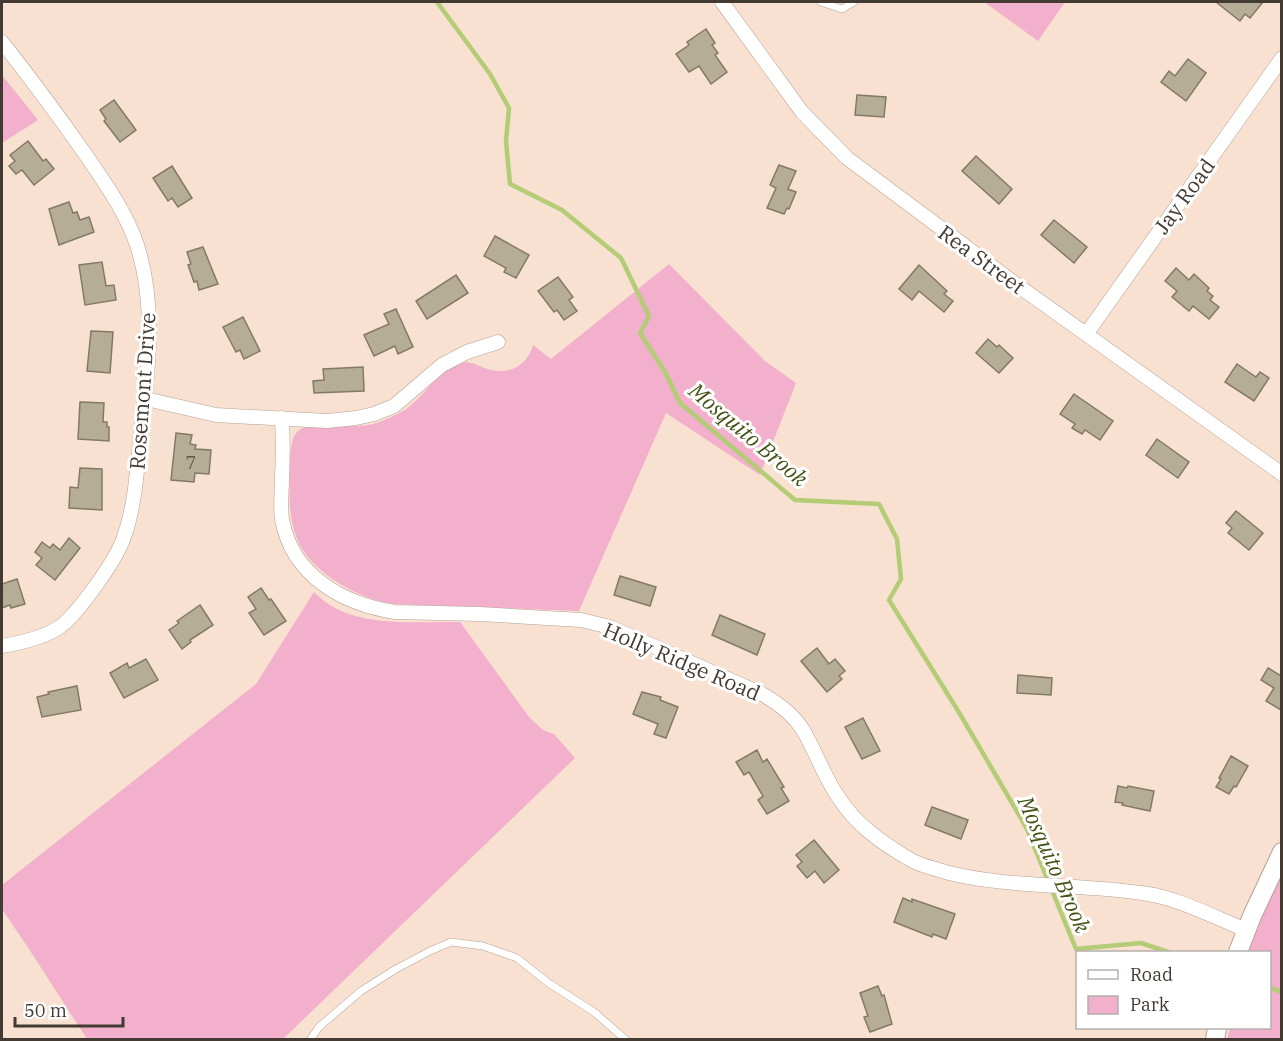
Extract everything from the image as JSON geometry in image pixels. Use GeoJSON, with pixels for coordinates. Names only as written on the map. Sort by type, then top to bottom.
{"type":"FeatureCollection","features":[{"type":"Feature","properties":{"kind":"street","name":"Rea Street"},"geometry":{"type":"LineString","coordinates":[[722,2],[802,112],[847,158],[1013,282],[1281,474]]}},
{"type":"Feature","properties":{"kind":"street","name":"Rosemont Drive"},"geometry":{"type":"LineString","coordinates":[[2,42],[38,87],[119,206],[137,246],[149,304],[146,399],[130,514],[124,538],[113,561],[73,614],[61,626],[24,642],[2,646]]}},
{"type":"Feature","properties":{"kind":"street","name":"Jay Road"},"geometry":{"type":"LineString","coordinates":[[1087,333],[1281,58]]}},
{"type":"Feature","properties":{"kind":"street"},"geometry":{"type":"LineString","coordinates":[[146,399],[216,415],[327,421],[375,414],[394,406],[442,365],[467,352],[498,342]]}},
{"type":"Feature","properties":{"kind":"street","name":"Holly Ridge Road"},"geometry":{"type":"LineString","coordinates":[[282,418],[282,519],[289,542],[299,560],[312,576],[329,590],[373,609],[395,612],[551,617],[581,620],[610,627],[778,703],[803,730],[840,799],[868,830],[914,862],[961,876],[997,881],[1150,894],[1183,904],[1246,930]]}},
{"type":"Feature","properties":{"kind":"street"},"geometry":{"type":"LineString","coordinates":[[1238,951],[1281,852]]}},
{"type":"Feature","properties":{"kind":"lane"},"geometry":{"type":"LineString","coordinates":[[821,2],[842,9],[854,2]]}},
{"type":"Feature","properties":{"kind":"lane"},"geometry":{"type":"LineString","coordinates":[[310,1040],[320,1027],[362,991],[404,965],[451,942],[483,946],[517,958],[594,1012],[626,1040]]}},
{"type":"Feature","properties":{"kind":"green space"},"geometry":{"type":"Polygon","coordinates":[[[984,2],[1065,2],[1038,41],[984,2]]]}},
{"type":"Feature","properties":{"kind":"green space"},"geometry":{"type":"Polygon","coordinates":[[[2,75],[38,120],[2,143],[2,75]]]}},
{"type":"Feature","properties":{"kind":"green space"},"geometry":{"type":"Polygon","coordinates":[[[669,264],[765,361],[796,383],[760,475],[666,413],[579,611],[387,603],[346,588],[323,572],[311,560],[295,534],[290,504],[291,452],[297,432],[306,427],[355,426],[373,424],[387,419],[410,406],[446,370],[461,363],[471,363],[495,371],[509,370],[516,368],[526,359],[533,345],[551,359],[669,264]]]}},
{"type":"Feature","properties":{"kind":"green space"},"geometry":{"type":"Polygon","coordinates":[[[314,592],[345,613],[363,618],[402,622],[460,622],[529,717],[543,730],[554,734],[575,758],[283,1039],[87,1039],[2,909],[2,885],[256,684],[314,592]]]}},
{"type":"Feature","properties":{"kind":"green space"},"geometry":{"type":"Polygon","coordinates":[[[1281,872],[1281,1039],[1227,1040],[1230,1029],[1271,1029],[1271,951],[1247,951],[1281,872]]]}},
{"type":"Feature","properties":{"kind":"building"},"geometry":{"type":"Polygon","coordinates":[[[1216,2],[1263,2],[1250,18],[1245,14],[1240,21],[1216,2]]]}},
{"type":"Feature","properties":{"kind":"building"},"geometry":{"type":"Polygon","coordinates":[[[706,29],[715,43],[712,45],[718,53],[715,55],[727,72],[711,84],[699,66],[689,72],[676,54],[689,45],[687,42],[706,29]]]}},
{"type":"Feature","properties":{"kind":"building"},"geometry":{"type":"Polygon","coordinates":[[[1188,59],[1206,73],[1186,101],[1161,82],[1169,71],[1175,76],[1188,59]]]}},
{"type":"Feature","properties":{"kind":"building"},"geometry":{"type":"Polygon","coordinates":[[[857,95],[886,97],[884,117],[855,115],[857,95]]]}},
{"type":"Feature","properties":{"kind":"building"},"geometry":{"type":"Polygon","coordinates":[[[114,100],[136,130],[120,142],[104,121],[106,119],[100,110],[114,100]]]}},
{"type":"Feature","properties":{"kind":"building"},"geometry":{"type":"Polygon","coordinates":[[[28,141],[43,161],[46,159],[54,169],[34,185],[22,170],[16,174],[9,166],[15,161],[10,155],[28,141]]]}},
{"type":"Feature","properties":{"kind":"building"},"geometry":{"type":"Polygon","coordinates":[[[976,156],[1012,189],[999,204],[962,171],[976,156]]]}},
{"type":"Feature","properties":{"kind":"building"},"geometry":{"type":"Polygon","coordinates":[[[779,165],[796,171],[788,189],[796,192],[789,209],[787,208],[784,214],[767,208],[776,188],[770,185],[779,165]]]}},
{"type":"Feature","properties":{"kind":"building"},"geometry":{"type":"Polygon","coordinates":[[[172,166],[192,198],[178,207],[172,198],[168,201],[153,178],[172,166]]]}},
{"type":"Feature","properties":{"kind":"building"},"geometry":{"type":"Polygon","coordinates":[[[69,202],[73,213],[77,212],[80,220],[89,217],[94,232],[59,245],[49,209],[69,202]]]}},
{"type":"Feature","properties":{"kind":"building"},"geometry":{"type":"Polygon","coordinates":[[[1054,220],[1087,247],[1074,263],[1041,235],[1054,220]]]}},
{"type":"Feature","properties":{"kind":"building"},"geometry":{"type":"Polygon","coordinates":[[[495,236],[529,255],[516,278],[504,272],[506,268],[484,256],[495,236]]]}},
{"type":"Feature","properties":{"kind":"building"},"geometry":{"type":"Polygon","coordinates":[[[203,247],[218,284],[199,290],[188,265],[191,264],[187,252],[203,247]]]}},
{"type":"Feature","properties":{"kind":"building"},"geometry":{"type":"Polygon","coordinates":[[[102,262],[106,286],[114,285],[116,300],[85,305],[79,265],[102,262]]]}},
{"type":"Feature","properties":{"kind":"building"},"geometry":{"type":"Polygon","coordinates":[[[919,265],[947,291],[944,294],[953,301],[944,312],[919,291],[912,300],[899,289],[919,265]]]}},
{"type":"Feature","properties":{"kind":"building"},"geometry":{"type":"Polygon","coordinates":[[[1176,268],[1189,280],[1194,274],[1209,288],[1207,291],[1213,296],[1210,300],[1219,307],[1209,319],[1193,306],[1189,311],[1172,297],[1177,291],[1165,281],[1176,268]]]}},
{"type":"Feature","properties":{"kind":"building"},"geometry":{"type":"Polygon","coordinates":[[[456,275],[468,293],[427,319],[416,301],[456,275]]]}},
{"type":"Feature","properties":{"kind":"building"},"geometry":{"type":"Polygon","coordinates":[[[558,277],[573,297],[569,300],[577,311],[564,320],[557,310],[554,312],[538,291],[558,277]]]}},
{"type":"Feature","properties":{"kind":"building"},"geometry":{"type":"Polygon","coordinates":[[[396,309],[413,347],[398,354],[395,346],[374,356],[364,335],[389,324],[384,314],[396,309]]]}},
{"type":"Feature","properties":{"kind":"building"},"geometry":{"type":"Polygon","coordinates":[[[243,317],[260,351],[244,359],[240,350],[236,352],[223,327],[243,317]]]}},
{"type":"Feature","properties":{"kind":"building"},"geometry":{"type":"Polygon","coordinates":[[[91,331],[113,332],[110,373],[87,371],[91,331]]]}},
{"type":"Feature","properties":{"kind":"building"},"geometry":{"type":"Polygon","coordinates":[[[988,339],[997,347],[999,345],[1013,358],[999,373],[976,353],[988,339]]]}},
{"type":"Feature","properties":{"kind":"building"},"geometry":{"type":"Polygon","coordinates":[[[1237,364],[1256,377],[1260,372],[1269,378],[1254,401],[1225,382],[1237,364]]]}},
{"type":"Feature","properties":{"kind":"building"},"geometry":{"type":"Polygon","coordinates":[[[363,367],[364,391],[314,393],[313,381],[324,380],[323,369],[363,367]]]}},
{"type":"Feature","properties":{"kind":"building"},"geometry":{"type":"Polygon","coordinates":[[[1074,394],[1113,421],[1100,440],[1085,430],[1082,434],[1072,428],[1075,424],[1060,414],[1074,394]]]}},
{"type":"Feature","properties":{"kind":"building"},"geometry":{"type":"Polygon","coordinates":[[[80,402],[104,403],[103,422],[107,422],[107,427],[109,427],[109,441],[78,439],[80,402]]]}},
{"type":"Feature","properties":{"kind":"building"},"geometry":{"type":"Polygon","coordinates":[[[176,433],[192,435],[190,444],[196,445],[195,449],[211,450],[209,474],[195,473],[194,482],[171,480],[176,433]]]}},
{"type":"Feature","properties":{"kind":"building"},"geometry":{"type":"Polygon","coordinates":[[[1157,439],[1189,462],[1178,478],[1146,455],[1157,439]]]}},
{"type":"Feature","properties":{"kind":"building"},"geometry":{"type":"Polygon","coordinates":[[[80,468],[102,469],[102,510],[69,508],[70,487],[78,488],[80,468]]]}},
{"type":"Feature","properties":{"kind":"building"},"geometry":{"type":"Polygon","coordinates":[[[1236,511],[1263,533],[1249,550],[1228,533],[1232,528],[1226,523],[1236,511]]]}},
{"type":"Feature","properties":{"kind":"building"},"geometry":{"type":"Polygon","coordinates":[[[69,538],[80,548],[55,580],[36,565],[42,558],[35,552],[42,542],[50,548],[53,544],[60,550],[69,538]]]}},
{"type":"Feature","properties":{"kind":"building"},"geometry":{"type":"Polygon","coordinates":[[[620,576],[656,587],[650,606],[614,595],[620,576]]]}},
{"type":"Feature","properties":{"kind":"building"},"geometry":{"type":"Polygon","coordinates":[[[17,579],[25,604],[2,608],[2,584],[17,579]]]}},
{"type":"Feature","properties":{"kind":"building"},"geometry":{"type":"Polygon","coordinates":[[[261,588],[286,621],[264,635],[249,613],[256,609],[248,597],[261,588]]]}},
{"type":"Feature","properties":{"kind":"building"},"geometry":{"type":"Polygon","coordinates":[[[200,605],[213,625],[190,640],[191,642],[182,649],[169,630],[179,623],[177,621],[200,605]]]}},
{"type":"Feature","properties":{"kind":"building"},"geometry":{"type":"Polygon","coordinates":[[[720,615],[765,634],[757,655],[712,635],[720,615]]]}},
{"type":"Feature","properties":{"kind":"building"},"geometry":{"type":"Polygon","coordinates":[[[817,648],[829,664],[835,659],[845,671],[839,676],[842,679],[827,692],[801,661],[817,648]]]}},
{"type":"Feature","properties":{"kind":"building"},"geometry":{"type":"Polygon","coordinates":[[[146,659],[158,680],[124,698],[110,673],[127,663],[129,668],[146,659]]]}},
{"type":"Feature","properties":{"kind":"building"},"geometry":{"type":"Polygon","coordinates":[[[1268,668],[1281,676],[1281,710],[1266,701],[1274,688],[1261,680],[1268,668]]]}},
{"type":"Feature","properties":{"kind":"building"},"geometry":{"type":"Polygon","coordinates":[[[1018,675],[1052,678],[1051,695],[1017,693],[1018,675]]]}},
{"type":"Feature","properties":{"kind":"building"},"geometry":{"type":"Polygon","coordinates":[[[77,686],[81,710],[42,717],[37,697],[49,694],[48,692],[77,686]]]}},
{"type":"Feature","properties":{"kind":"building"},"geometry":{"type":"Polygon","coordinates":[[[642,692],[661,697],[660,700],[678,707],[666,738],[654,734],[658,724],[633,714],[642,692]]]}},
{"type":"Feature","properties":{"kind":"building"},"geometry":{"type":"Polygon","coordinates":[[[863,718],[880,751],[862,759],[845,727],[863,718]]]}},
{"type":"Feature","properties":{"kind":"building"},"geometry":{"type":"Polygon","coordinates":[[[757,750],[763,762],[767,759],[784,787],[781,788],[789,801],[767,814],[758,800],[763,796],[749,772],[744,775],[736,762],[757,750]]]}},
{"type":"Feature","properties":{"kind":"building"},"geometry":{"type":"Polygon","coordinates":[[[1231,756],[1248,766],[1236,787],[1234,786],[1229,794],[1216,787],[1231,756]]]}},
{"type":"Feature","properties":{"kind":"building"},"geometry":{"type":"Polygon","coordinates":[[[1118,786],[1154,791],[1150,811],[1115,802],[1118,786]]]}},
{"type":"Feature","properties":{"kind":"building"},"geometry":{"type":"Polygon","coordinates":[[[932,807],[968,820],[961,839],[925,825],[932,807]]]}},
{"type":"Feature","properties":{"kind":"building"},"geometry":{"type":"Polygon","coordinates":[[[814,840],[839,870],[824,883],[815,871],[807,878],[797,866],[802,862],[796,855],[814,840]]]}},
{"type":"Feature","properties":{"kind":"building"},"geometry":{"type":"Polygon","coordinates":[[[903,898],[955,914],[946,939],[933,934],[932,937],[894,922],[903,898]]]}},
{"type":"Feature","properties":{"kind":"building"},"geometry":{"type":"Polygon","coordinates":[[[878,986],[882,996],[884,995],[892,1024],[870,1032],[864,1017],[868,1016],[860,993],[878,986]]]}},
{"type":"Feature","properties":{"kind":"waterway","name":"Mosquito Brook"},"geometry":{"type":"LineString","coordinates":[[437,2],[490,74],[509,108],[506,141],[510,184],[562,210],[621,258],[649,316],[640,333],[665,372],[680,403],[795,500],[879,504],[897,539],[901,579],[889,600],[960,714],[1026,827],[1076,949],[1141,943],[1165,951]]}},
{"type":"Feature","properties":{"kind":"waterway","name":"Mosquito Brook"},"geometry":{"type":"LineString","coordinates":[[1271,988],[1282,992]]}}]}
